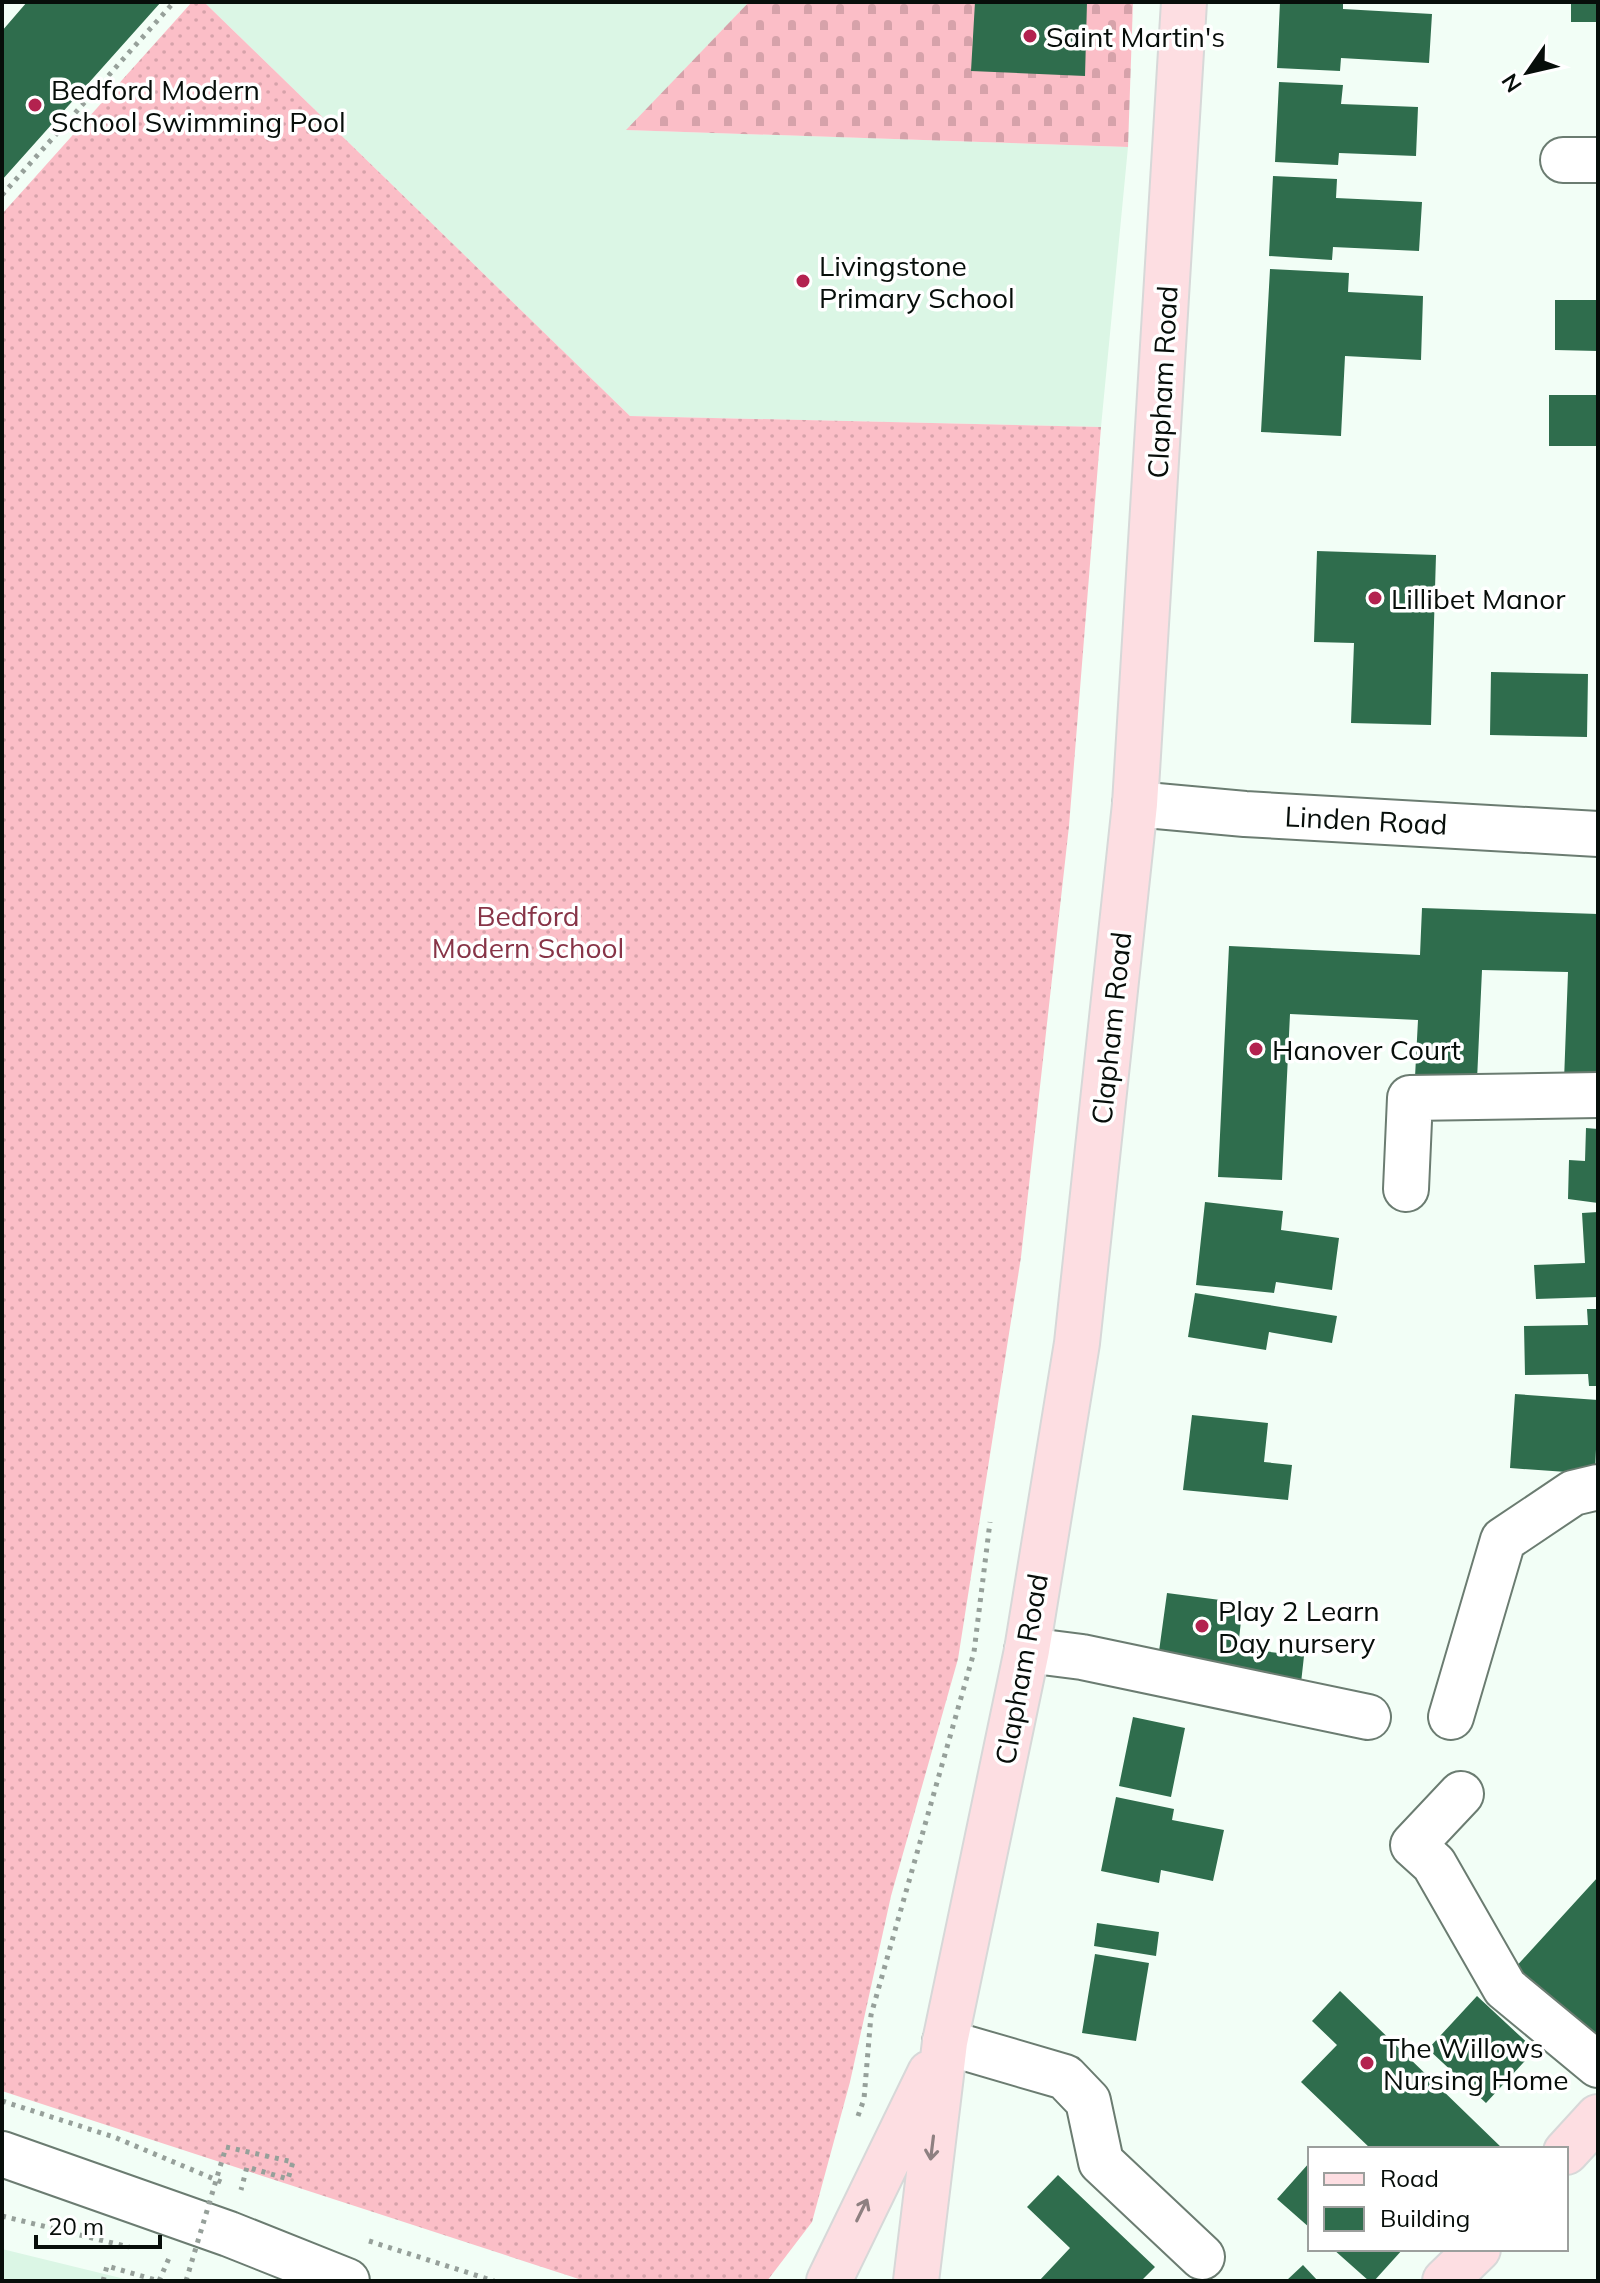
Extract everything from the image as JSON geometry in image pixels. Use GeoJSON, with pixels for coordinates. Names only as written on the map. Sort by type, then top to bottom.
{"type":"FeatureCollection","features":[{"type":"Feature","properties":{"kind":"main road","name":"Clapham Road"},"geometry":{"type":"LineString","coordinates":[[916,2281],[945,2042],[1027,1650],[1077,1343],[1135,804],[1184,2]]}},
{"type":"Feature","properties":{"kind":"main road","name":"Clapham Road"},"geometry":{"type":"LineString","coordinates":[[829,2281],[945,2042]]}},
{"type":"Feature","properties":{"kind":"main road"},"geometry":{"type":"LineString","coordinates":[[1568,2150],[1598,2117]]}},
{"type":"Feature","properties":{"kind":"main road"},"geometry":{"type":"LineString","coordinates":[[1445,2281],[1476,2251]]}},
{"type":"Feature","properties":{"kind":"street","name":"Linden Road"},"geometry":{"type":"LineString","coordinates":[[1135,804],[1261,815],[1598,834]]}},
{"type":"Feature","properties":{"kind":"street"},"geometry":{"type":"LineString","coordinates":[[1406,1189],[1410,1098],[1598,1095]]}},
{"type":"Feature","properties":{"kind":"street"},"geometry":{"type":"LineString","coordinates":[[1451,1717],[1503,1540],[1573,1493],[1598,1487]]}},
{"type":"Feature","properties":{"kind":"street"},"geometry":{"type":"LineString","coordinates":[[1027,1650],[1082,1657],[1368,1717]]}},
{"type":"Feature","properties":{"kind":"street"},"geometry":{"type":"LineString","coordinates":[[1461,1794],[1413,1845],[1434,1864],[1505,1988],[1598,2065]]}},
{"type":"Feature","properties":{"kind":"street"},"geometry":{"type":"LineString","coordinates":[[945,2042],[1065,2077],[1088,2101],[1101,2162],[1202,2257]]}},
{"type":"Feature","properties":{"kind":"street"},"geometry":{"type":"LineString","coordinates":[[2,2154],[243,2239],[347,2281]]}},
{"type":"Feature","properties":{"kind":"path"},"geometry":{"type":"LineString","coordinates":[[2,195],[174,2]]}},
{"type":"Feature","properties":{"kind":"path"},"geometry":{"type":"LineString","coordinates":[[854,2127],[864,2099],[871,2015],[974,1652],[990,1522]]}},
{"type":"Feature","properties":{"kind":"path"},"geometry":{"type":"LineString","coordinates":[[186,2281],[226,2147],[293,2162],[288,2179],[247,2167],[241,2190]]}},
{"type":"Feature","properties":{"kind":"path"},"geometry":{"type":"LineString","coordinates":[[2,2216],[141,2251]]}},
{"type":"Feature","properties":{"kind":"path"},"geometry":{"type":"LineString","coordinates":[[155,2254],[194,2265]]}},
{"type":"Feature","properties":{"kind":"path"},"geometry":{"type":"LineString","coordinates":[[103,2281],[107,2266],[159,2281],[169,2258]]}},
{"type":"Feature","properties":{"kind":"shaded area","name":"Livingstone Primary School"},"geometry":{"type":"Polygon","coordinates":[[[204,2],[749,2],[627,130],[1128,147],[1101,427],[630,416],[204,2]]]}},
{"type":"Feature","properties":{"kind":"shaded area"},"geometry":{"type":"Polygon","coordinates":[[[2,2249],[133,2281],[2,2281],[2,2249]]]}},
{"type":"Feature","properties":{"kind":"green space","name":"Bedford Modern School"},"geometry":{"type":"Polygon","coordinates":[[[192,2],[204,2],[630,416],[1101,427],[1069,826],[1021,1257],[958,1659],[891,1896],[850,2082],[812,2222],[767,2281],[585,2281],[2,2091],[2,214],[192,2]]]}},
{"type":"Feature","properties":{"kind":"green space"},"geometry":{"type":"Polygon","coordinates":[[[749,2],[1133,2],[1128,147],[626,130],[749,2]]]}},
{"type":"Feature","properties":{"kind":"building","name":"Bedford Modern School Swimming Pool"},"geometry":{"type":"Polygon","coordinates":[[[27,2],[161,2],[2,180],[2,31],[27,2]]]}},
{"type":"Feature","properties":{"kind":"building","name":"Saint Martin's"},"geometry":{"type":"Polygon","coordinates":[[[975,2],[1087,2],[1085,76],[971,71],[975,2]]]}},
{"type":"Feature","properties":{"kind":"building"},"geometry":{"type":"Polygon","coordinates":[[[1280,2],[1343,2],[1343,9],[1432,14],[1429,63],[1341,58],[1340,71],[1277,68],[1280,2]]]}},
{"type":"Feature","properties":{"kind":"building"},"geometry":{"type":"Polygon","coordinates":[[[1571,2],[1598,2],[1598,22],[1571,22],[1571,2]]]}},
{"type":"Feature","properties":{"kind":"building"},"geometry":{"type":"Polygon","coordinates":[[[1279,82],[1343,85],[1341,104],[1418,107],[1416,156],[1339,153],[1338,165],[1275,162],[1279,82]]]}},
{"type":"Feature","properties":{"kind":"building"},"geometry":{"type":"Polygon","coordinates":[[[1273,176],[1337,179],[1336,198],[1422,202],[1419,251],[1333,247],[1332,260],[1269,256],[1273,176]]]}},
{"type":"Feature","properties":{"kind":"building"},"geometry":{"type":"Polygon","coordinates":[[[1270,269],[1349,273],[1348,292],[1423,296],[1421,360],[1345,356],[1341,436],[1261,432],[1270,269]]]}},
{"type":"Feature","properties":{"kind":"building"},"geometry":{"type":"Polygon","coordinates":[[[1555,300],[1598,300],[1598,351],[1555,350],[1555,300]]]}},
{"type":"Feature","properties":{"kind":"building"},"geometry":{"type":"Polygon","coordinates":[[[1549,395],[1598,395],[1598,446],[1549,446],[1549,395]]]}},
{"type":"Feature","properties":{"kind":"building","name":"Lillibet Manor"},"geometry":{"type":"Polygon","coordinates":[[[1317,551],[1436,555],[1431,725],[1351,723],[1354,643],[1314,642],[1317,551]]]}},
{"type":"Feature","properties":{"kind":"building"},"geometry":{"type":"Polygon","coordinates":[[[1491,672],[1588,674],[1587,737],[1490,735],[1491,672]]]}},
{"type":"Feature","properties":{"kind":"building","name":"Hanover Court"},"geometry":{"type":"Polygon","coordinates":[[[1422,908],[1598,914],[1598,1082],[1564,1081],[1568,972],[1482,970],[1477,1080],[1415,1077],[1418,1020],[1290,1014],[1282,1180],[1218,1177],[1229,946],[1420,955],[1422,908]]]}},
{"type":"Feature","properties":{"kind":"building"},"geometry":{"type":"Polygon","coordinates":[[[1586,1128],[1598,1129],[1598,1203],[1568,1199],[1569,1160],[1585,1161],[1586,1128]]]}},
{"type":"Feature","properties":{"kind":"building"},"geometry":{"type":"Polygon","coordinates":[[[1205,1202],[1283,1211],[1281,1230],[1339,1238],[1332,1290],[1276,1282],[1274,1293],[1196,1285],[1205,1202]]]}},
{"type":"Feature","properties":{"kind":"building"},"geometry":{"type":"Polygon","coordinates":[[[1598,1212],[1598,1297],[1536,1299],[1534,1265],[1585,1263],[1582,1213],[1598,1212]]]}},
{"type":"Feature","properties":{"kind":"building"},"geometry":{"type":"Polygon","coordinates":[[[1195,1293],[1337,1316],[1332,1343],[1269,1332],[1266,1350],[1188,1337],[1195,1293]]]}},
{"type":"Feature","properties":{"kind":"building"},"geometry":{"type":"Polygon","coordinates":[[[1587,1309],[1598,1309],[1598,1386],[1589,1386],[1588,1374],[1525,1375],[1524,1326],[1588,1325],[1587,1309]]]}},
{"type":"Feature","properties":{"kind":"building"},"geometry":{"type":"Polygon","coordinates":[[[1515,1394],[1598,1400],[1595,1474],[1510,1468],[1515,1394]]]}},
{"type":"Feature","properties":{"kind":"building"},"geometry":{"type":"Polygon","coordinates":[[[1192,1415],[1268,1423],[1264,1462],[1292,1465],[1288,1500],[1183,1490],[1192,1415]]]}},
{"type":"Feature","properties":{"kind":"building","name":"Play 2 Learn Day nursery"},"geometry":{"type":"Polygon","coordinates":[[[1167,1593],[1243,1603],[1238,1648],[1304,1656],[1301,1683],[1157,1666],[1167,1593]]]}},
{"type":"Feature","properties":{"kind":"building"},"geometry":{"type":"Polygon","coordinates":[[[1133,1717],[1185,1728],[1171,1797],[1119,1786],[1133,1717]]]}},
{"type":"Feature","properties":{"kind":"building"},"geometry":{"type":"Polygon","coordinates":[[[1116,1797],[1174,1809],[1172,1820],[1224,1830],[1213,1881],[1161,1870],[1159,1883],[1101,1871],[1116,1797]]]}},
{"type":"Feature","properties":{"kind":"building"},"geometry":{"type":"Polygon","coordinates":[[[1598,1877],[1598,2038],[1512,1971],[1598,1877]]]}},
{"type":"Feature","properties":{"kind":"building"},"geometry":{"type":"Polygon","coordinates":[[[1097,1923],[1159,1932],[1156,1956],[1094,1946],[1097,1923]]]}},
{"type":"Feature","properties":{"kind":"building"},"geometry":{"type":"Polygon","coordinates":[[[1095,1954],[1149,1963],[1136,2041],[1082,2033],[1095,1954]]]}},
{"type":"Feature","properties":{"kind":"building","name":"The Willows Nursing Home"},"geometry":{"type":"Polygon","coordinates":[[[1340,1991],[1501,2147],[1369,2147],[1301,2082],[1337,2045],[1312,2021],[1340,1991]]]}},
{"type":"Feature","properties":{"kind":"building"},"geometry":{"type":"Polygon","coordinates":[[[1477,1996],[1535,2050],[1486,2103],[1428,2049],[1477,1996]]]}},
{"type":"Feature","properties":{"kind":"building"},"geometry":{"type":"Polygon","coordinates":[[[1308,2164],[1308,2226],[1277,2199],[1308,2164]]]}},
{"type":"Feature","properties":{"kind":"building"},"geometry":{"type":"Polygon","coordinates":[[[1058,2175],[1155,2267],[1141,2281],[1039,2281],[1070,2248],[1027,2207],[1058,2175]]]}},
{"type":"Feature","properties":{"kind":"building"},"geometry":{"type":"Polygon","coordinates":[[[1335,2251],[1401,2251],[1374,2281],[1369,2281],[1335,2251]]]}},
{"type":"Feature","properties":{"kind":"building"},"geometry":{"type":"Polygon","coordinates":[[[1303,2265],[1318,2281],[1286,2281],[1303,2265]]]}},
{"type":"Feature","properties":{"kind":"place","name":"Saint Martin's"},"geometry":{"type":"Point","coordinates":[1030,36]}},
{"type":"Feature","properties":{"kind":"place","name":"Bedford Modern School Swimming Pool"},"geometry":{"type":"Point","coordinates":[35,105]}},
{"type":"Feature","properties":{"kind":"place","name":"Livingstone Primary School"},"geometry":{"type":"Point","coordinates":[803,281]}},
{"type":"Feature","properties":{"kind":"place","name":"Lillibet Manor"},"geometry":{"type":"Point","coordinates":[1375,598]}},
{"type":"Feature","properties":{"kind":"place","name":"Hanover Court"},"geometry":{"type":"Point","coordinates":[1256,1049]}},
{"type":"Feature","properties":{"kind":"place","name":"Play 2 Learn Day nursery"},"geometry":{"type":"Point","coordinates":[1202,1626]}},
{"type":"Feature","properties":{"kind":"place","name":"The Willows Nursing Home"},"geometry":{"type":"Point","coordinates":[1367,2063]}}]}
